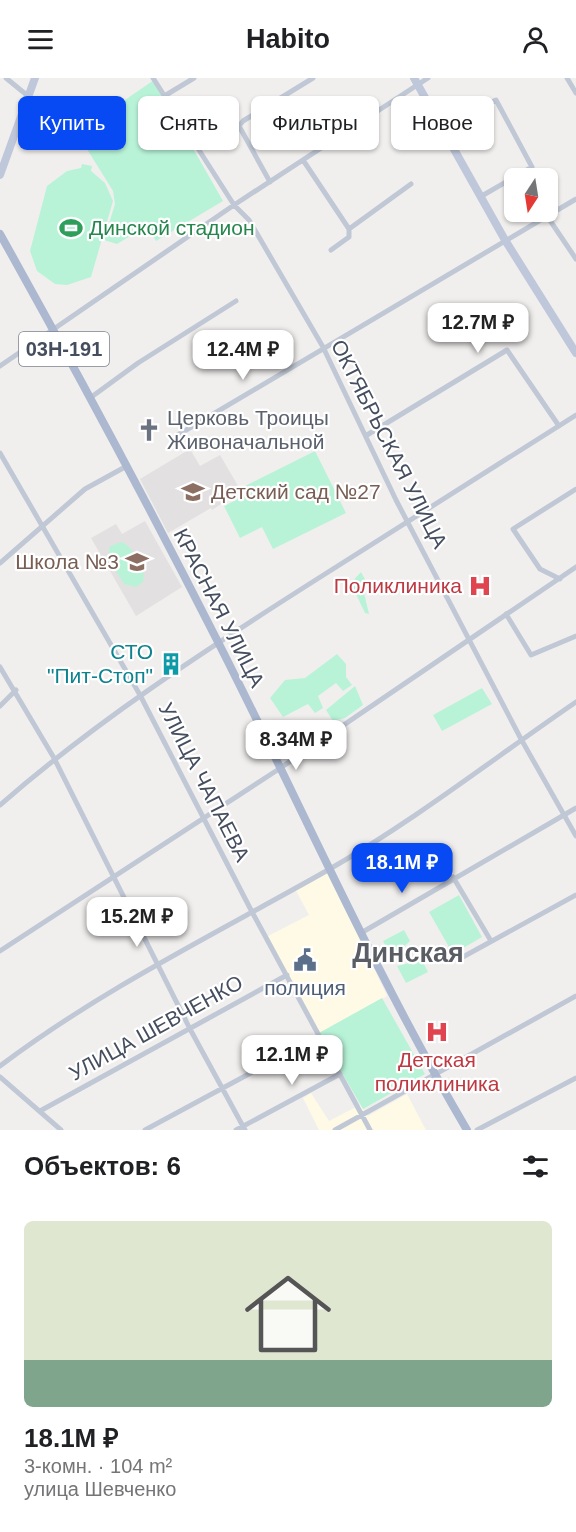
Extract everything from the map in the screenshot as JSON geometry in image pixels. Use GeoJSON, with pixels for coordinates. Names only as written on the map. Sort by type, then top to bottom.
{"type":"FeatureCollection","features":[{"type":"Feature","properties":{"kind":"main road","name":"КРАСНАЯ УЛИЦА"},"geometry":{"type":"LineString","coordinates":[[0,234],[54,329],[218,642],[360,933],[434,1074],[467,1130]]}},
{"type":"Feature","properties":{"kind":"street"},"geometry":{"type":"LineString","coordinates":[[6,78],[28,96],[35,78]]}},
{"type":"Feature","properties":{"kind":"street","name":"ОКТЯБРЬСКАЯ УЛИЦА"},"geometry":{"type":"LineString","coordinates":[[153,78],[166,94],[234,205],[249,220],[323,347],[469,639],[521,739],[576,836]]}},
{"type":"Feature","properties":{"kind":"street"},"geometry":{"type":"LineString","coordinates":[[166,94],[194,78]]}},
{"type":"Feature","properties":{"kind":"street"},"geometry":{"type":"LineString","coordinates":[[270,182],[239,126],[243,121],[313,78]]}},
{"type":"Feature","properties":{"kind":"street"},"geometry":{"type":"LineString","coordinates":[[0,366],[416,81],[428,78]]}},
{"type":"Feature","properties":{"kind":"street"},"geometry":{"type":"LineString","coordinates":[[567,78],[576,93]]}},
{"type":"Feature","properties":{"kind":"street"},"geometry":{"type":"LineString","coordinates":[[416,81],[425,96]]}},
{"type":"Feature","properties":{"kind":"street"},"geometry":{"type":"LineString","coordinates":[[480,197],[532,167],[496,100],[494,101]]}},
{"type":"Feature","properties":{"kind":"street"},"geometry":{"type":"LineString","coordinates":[[0,175],[18,124]]}},
{"type":"Feature","properties":{"kind":"street"},"geometry":{"type":"LineString","coordinates":[[456,150],[505,240],[575,350]]}},
{"type":"Feature","properties":{"kind":"street"},"geometry":{"type":"LineString","coordinates":[[303,160],[349,229],[349,237],[331,250]]}},
{"type":"Feature","properties":{"kind":"street"},"geometry":{"type":"LineString","coordinates":[[349,229],[411,184]]}},
{"type":"Feature","properties":{"kind":"street"},"geometry":{"type":"LineString","coordinates":[[558,210],[576,200]]}},
{"type":"Feature","properties":{"kind":"street"},"geometry":{"type":"LineString","coordinates":[[176,436],[536,222]]}},
{"type":"Feature","properties":{"kind":"street"},"geometry":{"type":"LineString","coordinates":[[551,222],[576,259]]}},
{"type":"Feature","properties":{"kind":"street"},"geometry":{"type":"LineString","coordinates":[[90,398],[138,363],[236,301]]}},
{"type":"Feature","properties":{"kind":"street"},"geometry":{"type":"LineString","coordinates":[[367,435],[507,350],[559,426]]}},
{"type":"Feature","properties":{"kind":"street"},"geometry":{"type":"LineString","coordinates":[[0,805],[54,758],[218,642],[576,415]]}},
{"type":"Feature","properties":{"kind":"street","name":"УЛИЦА ЧАПАЕВА"},"geometry":{"type":"LineString","coordinates":[[0,453],[140,695],[251,910],[370,1130]]}},
{"type":"Feature","properties":{"kind":"street"},"geometry":{"type":"LineString","coordinates":[[0,563],[86,489],[125,466]]}},
{"type":"Feature","properties":{"kind":"street"},"geometry":{"type":"LineString","coordinates":[[560,579],[540,569],[513,529],[576,489]]}},
{"type":"Feature","properties":{"kind":"street"},"geometry":{"type":"LineString","coordinates":[[0,951],[279,769],[576,567]]}},
{"type":"Feature","properties":{"kind":"street"},"geometry":{"type":"LineString","coordinates":[[506,614],[531,655],[576,636]]}},
{"type":"Feature","properties":{"kind":"street"},"geometry":{"type":"LineString","coordinates":[[0,667],[16,690],[54,758],[190,1029],[244,1128]]}},
{"type":"Feature","properties":{"kind":"street"},"geometry":{"type":"LineString","coordinates":[[0,706],[16,690]]}},
{"type":"Feature","properties":{"kind":"street"},"geometry":{"type":"LineString","coordinates":[[0,1066],[91,1003],[251,910],[329,869],[418,811],[576,702]]}},
{"type":"Feature","properties":{"kind":"street"},"geometry":{"type":"LineString","coordinates":[[360,933],[453,877],[576,808]]}},
{"type":"Feature","properties":{"kind":"street"},"geometry":{"type":"LineString","coordinates":[[453,877],[491,941]]}},
{"type":"Feature","properties":{"kind":"street"},"geometry":{"type":"LineString","coordinates":[[461,958],[576,895]]}},
{"type":"Feature","properties":{"kind":"street","name":"УЛИЦА ШЕВЧЕНКО"},"geometry":{"type":"LineString","coordinates":[[40,1111],[287,975]]}},
{"type":"Feature","properties":{"kind":"street"},"geometry":{"type":"LineString","coordinates":[[335,1130],[576,996]]}},
{"type":"Feature","properties":{"kind":"street"},"geometry":{"type":"LineString","coordinates":[[145,1130],[319,1036]]}},
{"type":"Feature","properties":{"kind":"street"},"geometry":{"type":"LineString","coordinates":[[237,1130],[340,1074]]}},
{"type":"Feature","properties":{"kind":"street"},"geometry":{"type":"LineString","coordinates":[[0,1077],[61,1130]]}},
{"type":"Feature","properties":{"kind":"street"},"geometry":{"type":"LineString","coordinates":[[477,1130],[576,1078]]}},
{"type":"Feature","properties":{"kind":"shaded area","name":"Детский сад №27"},"geometry":{"type":"Polygon","coordinates":[[[190,449],[200,466],[220,455],[241,491],[212,510],[211,508],[168,533],[140,479],[190,449]]]}},
{"type":"Feature","properties":{"kind":"shaded area","name":"Школа №3"},"geometry":{"type":"Polygon","coordinates":[[[145,521],[182,587],[136,616],[91,538],[116,524],[122,534],[145,521]]]}},
{"type":"Feature","properties":{"kind":"shaded area"},"geometry":{"type":"Polygon","coordinates":[[[328,871],[387,996],[319,1033],[268,936],[309,915],[295,889],[328,871]]]}},
{"type":"Feature","properties":{"kind":"shaded area"},"geometry":{"type":"Polygon","coordinates":[[[311,1093],[329,1121],[360,1105],[368,1116],[407,1094],[426,1130],[319,1130],[303,1098],[311,1093]]]}},
{"type":"Feature","properties":{"kind":"green space"},"geometry":{"type":"Polygon","coordinates":[[[154,80],[163,96],[138,96],[138,150],[194,150],[223,201],[156,241],[147,226],[117,244],[104,240],[115,204],[113,191],[88,150],[126,150],[126,99],[154,80]]]}},
{"type":"Feature","properties":{"kind":"green space"},"geometry":{"type":"Polygon","coordinates":[[[82,164],[92,166],[91,171],[105,183],[113,201],[91,277],[67,285],[55,284],[37,271],[30,251],[47,186],[67,171],[81,168],[82,164]]]}},
{"type":"Feature","properties":{"kind":"green space"},"geometry":{"type":"Polygon","coordinates":[[[315,451],[346,513],[273,549],[262,527],[240,538],[224,506],[248,494],[245,486],[315,451]]]}},
{"type":"Feature","properties":{"kind":"green space"},"geometry":{"type":"Polygon","coordinates":[[[122,542],[135,554],[143,571],[143,582],[136,587],[124,584],[108,558],[110,546],[122,542]]]}},
{"type":"Feature","properties":{"kind":"green space"},"geometry":{"type":"Polygon","coordinates":[[[361,572],[368,585],[363,589],[369,614],[365,613],[355,592],[348,586],[361,572]]]}},
{"type":"Feature","properties":{"kind":"green space"},"geometry":{"type":"Polygon","coordinates":[[[337,654],[346,664],[346,677],[352,685],[343,691],[336,683],[318,696],[323,708],[315,713],[308,704],[283,717],[270,698],[285,680],[305,678],[337,654]]]}},
{"type":"Feature","properties":{"kind":"green space"},"geometry":{"type":"Polygon","coordinates":[[[355,686],[363,705],[345,718],[333,721],[326,710],[355,686]]]}},
{"type":"Feature","properties":{"kind":"green space"},"geometry":{"type":"Polygon","coordinates":[[[482,688],[492,704],[442,731],[433,715],[482,688]]]}},
{"type":"Feature","properties":{"kind":"green space"},"geometry":{"type":"Polygon","coordinates":[[[459,895],[482,937],[453,954],[429,912],[459,895]]]}},
{"type":"Feature","properties":{"kind":"green space"},"geometry":{"type":"Polygon","coordinates":[[[404,930],[410,941],[392,958],[383,941],[404,930]]]}},
{"type":"Feature","properties":{"kind":"green space"},"geometry":{"type":"Polygon","coordinates":[[[422,960],[428,972],[406,983],[397,966],[422,960]]]}},
{"type":"Feature","properties":{"kind":"green space"},"geometry":{"type":"Polygon","coordinates":[[[382,998],[425,1074],[363,1109],[319,1033],[382,998]]]}},
{"type":"Feature","properties":{"kind":"place","name":"Динской стадион"},"geometry":{"type":"Point","coordinates":[71,228]}},
{"type":"Feature","properties":{"kind":"place","name":"Церковь Троицы Живоначальной"},"geometry":{"type":"Point","coordinates":[149,430]}},
{"type":"Feature","properties":{"kind":"place","name":"Детский сад №27"},"geometry":{"type":"Point","coordinates":[193,492]}},
{"type":"Feature","properties":{"kind":"place","name":"Школа №3"},"geometry":{"type":"Point","coordinates":[137,562]}},
{"type":"Feature","properties":{"kind":"place","name":"Поликлиника"},"geometry":{"type":"Point","coordinates":[480,586]}},
{"type":"Feature","properties":{"kind":"place","name":"СТО \"Пит-Стоп\""},"geometry":{"type":"Point","coordinates":[171,664]}},
{"type":"Feature","properties":{"kind":"place","name":"полиция"},"geometry":{"type":"Point","coordinates":[305,960]}},
{"type":"Feature","properties":{"kind":"place","name":"Детская поликлиника"},"geometry":{"type":"Point","coordinates":[437,1032]}},
{"type":"Feature","properties":{"kind":"district","name":"Динская"},"geometry":{"type":"Point","coordinates":[408,953]}}]}
